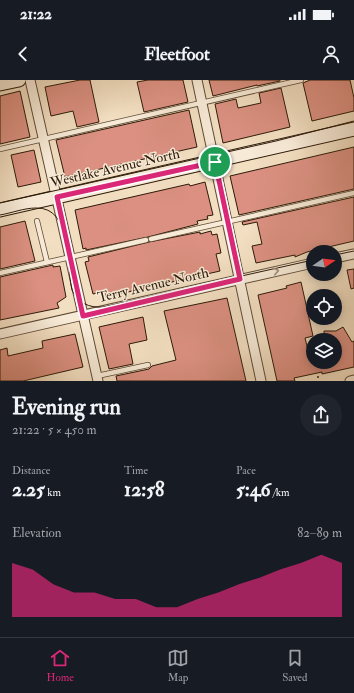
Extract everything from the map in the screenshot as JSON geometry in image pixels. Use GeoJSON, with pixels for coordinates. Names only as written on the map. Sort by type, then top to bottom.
{"type":"FeatureCollection","features":[{"type":"Feature","properties":{"kind":"main road"},"geometry":{"type":"LineString","coordinates":[[0,84],[19,80]]}},
{"type":"Feature","properties":{"kind":"main road","name":"Westlake Avenue North"},"geometry":{"type":"LineString","coordinates":[[0,210],[354,129]]}},
{"type":"Feature","properties":{"kind":"street"},"geometry":{"type":"LineString","coordinates":[[30,80],[97,378]]}},
{"type":"Feature","properties":{"kind":"street"},"geometry":{"type":"LineString","coordinates":[[197,80],[262,381]]}},
{"type":"Feature","properties":{"kind":"street"},"geometry":{"type":"LineString","coordinates":[[342,257],[354,254]]}},
{"type":"Feature","properties":{"kind":"street","name":"Terry Avenue North"},"geometry":{"type":"LineString","coordinates":[[0,334],[306,265]]}},
{"type":"Feature","properties":{"kind":"street"},"geometry":{"type":"LineString","coordinates":[[350,381],[354,380]]}},
{"type":"Feature","properties":{"kind":"lane"},"geometry":{"type":"LineString","coordinates":[[0,149],[301,80]]}},
{"type":"Feature","properties":{"kind":"lane"},"geometry":{"type":"LineString","coordinates":[[0,273],[354,193]]}},
{"type":"Feature","properties":{"kind":"lane"},"geometry":{"type":"LineString","coordinates":[[37,221],[47,262]]}},
{"type":"Feature","properties":{"kind":"lane"},"geometry":{"type":"LineString","coordinates":[[97,378],[148,365]]}},
{"type":"Feature","properties":{"kind":"building"},"geometry":{"type":"Polygon","coordinates":[[[80,80],[90,80],[99,122],[77,127],[73,111],[51,116],[45,87],[80,80]]]}},
{"type":"Feature","properties":{"kind":"building"},"geometry":{"type":"Polygon","coordinates":[[[148,80],[183,80],[188,102],[144,112],[137,82],[148,80]]]}},
{"type":"Feature","properties":{"kind":"building"},"geometry":{"type":"Polygon","coordinates":[[[209,80],[280,80],[280,81],[213,96],[209,80]]]}},
{"type":"Feature","properties":{"kind":"building"},"geometry":{"type":"Polygon","coordinates":[[[310,80],[350,80],[354,98],[354,111],[312,121],[303,83],[310,80]]]}},
{"type":"Feature","properties":{"kind":"building"},"geometry":{"type":"Polygon","coordinates":[[[281,88],[290,127],[223,143],[215,104],[236,99],[238,108],[261,103],[259,93],[281,88]]]}},
{"type":"Feature","properties":{"kind":"building"},"geometry":{"type":"Polygon","coordinates":[[[20,91],[30,137],[0,144],[0,96],[20,91]]]}},
{"type":"Feature","properties":{"kind":"building"},"geometry":{"type":"Polygon","coordinates":[[[189,110],[197,147],[65,177],[56,140],[189,110]]]}},
{"type":"Feature","properties":{"kind":"building"},"geometry":{"type":"Polygon","coordinates":[[[354,147],[354,189],[239,215],[230,176],[354,147]]]}},
{"type":"Feature","properties":{"kind":"building"},"geometry":{"type":"Polygon","coordinates":[[[34,150],[41,182],[18,187],[11,155],[34,150]]]}},
{"type":"Feature","properties":{"kind":"building"},"geometry":{"type":"Polygon","coordinates":[[[205,182],[213,215],[207,216],[208,219],[197,221],[198,224],[148,237],[86,250],[86,248],[83,249],[75,210],[189,184],[190,186],[205,182]]]}},
{"type":"Feature","properties":{"kind":"building"},"geometry":{"type":"Polygon","coordinates":[[[354,197],[354,241],[337,245],[306,245],[306,252],[295,257],[295,255],[256,263],[252,246],[262,244],[257,222],[243,225],[242,222],[354,197]]]}},
{"type":"Feature","properties":{"kind":"building"},"geometry":{"type":"Polygon","coordinates":[[[25,221],[35,261],[0,269],[0,227],[25,221]]]}},
{"type":"Feature","properties":{"kind":"building"},"geometry":{"type":"Polygon","coordinates":[[[211,231],[212,235],[217,234],[221,253],[216,254],[220,271],[106,297],[105,291],[93,294],[85,262],[89,261],[88,257],[149,242],[211,231]]]}},
{"type":"Feature","properties":{"kind":"building"},"geometry":{"type":"Polygon","coordinates":[[[53,265],[53,267],[60,266],[66,297],[57,303],[59,308],[0,320],[0,277],[53,265]]]}},
{"type":"Feature","properties":{"kind":"building"},"geometry":{"type":"Polygon","coordinates":[[[354,269],[354,288],[351,289],[347,270],[354,269]]]}},
{"type":"Feature","properties":{"kind":"building"},"geometry":{"type":"Polygon","coordinates":[[[301,282],[306,304],[306,325],[311,325],[312,333],[306,333],[305,338],[306,369],[342,369],[342,333],[324,333],[324,331],[336,331],[343,327],[352,342],[354,341],[354,367],[294,378],[295,381],[277,381],[258,295],[287,288],[286,286],[301,282]]]}},
{"type":"Feature","properties":{"kind":"building"},"geometry":{"type":"Polygon","coordinates":[[[227,298],[246,381],[117,381],[116,376],[149,369],[152,366],[176,360],[164,311],[227,298]]]}},
{"type":"Feature","properties":{"kind":"building"},"geometry":{"type":"Polygon","coordinates":[[[143,317],[147,340],[129,344],[133,364],[109,369],[99,327],[143,317]]]}},
{"type":"Feature","properties":{"kind":"building"},"geometry":{"type":"Polygon","coordinates":[[[75,334],[83,367],[23,381],[0,381],[0,350],[7,348],[8,356],[43,348],[42,341],[75,334]]]}},
{"type":"Feature","properties":{"kind":"tram line"},"geometry":{"type":"LineString","coordinates":[[0,203],[276,141],[354,121]]}},
{"type":"Feature","properties":{"kind":"tram line"},"geometry":{"type":"LineString","coordinates":[[0,215],[36,208],[48,210],[56,217],[62,227],[66,240],[70,280],[74,295],[84,304],[93,307],[103,307],[306,262]]}},
{"type":"Feature","properties":{"kind":"tram line"},"geometry":{"type":"LineString","coordinates":[[342,254],[354,251]]}},
{"type":"Feature","properties":{"kind":"route"},"geometry":{"type":"LineString","coordinates":[[215,162],[240,279],[83,316],[57,197],[215,162]]}}]}
